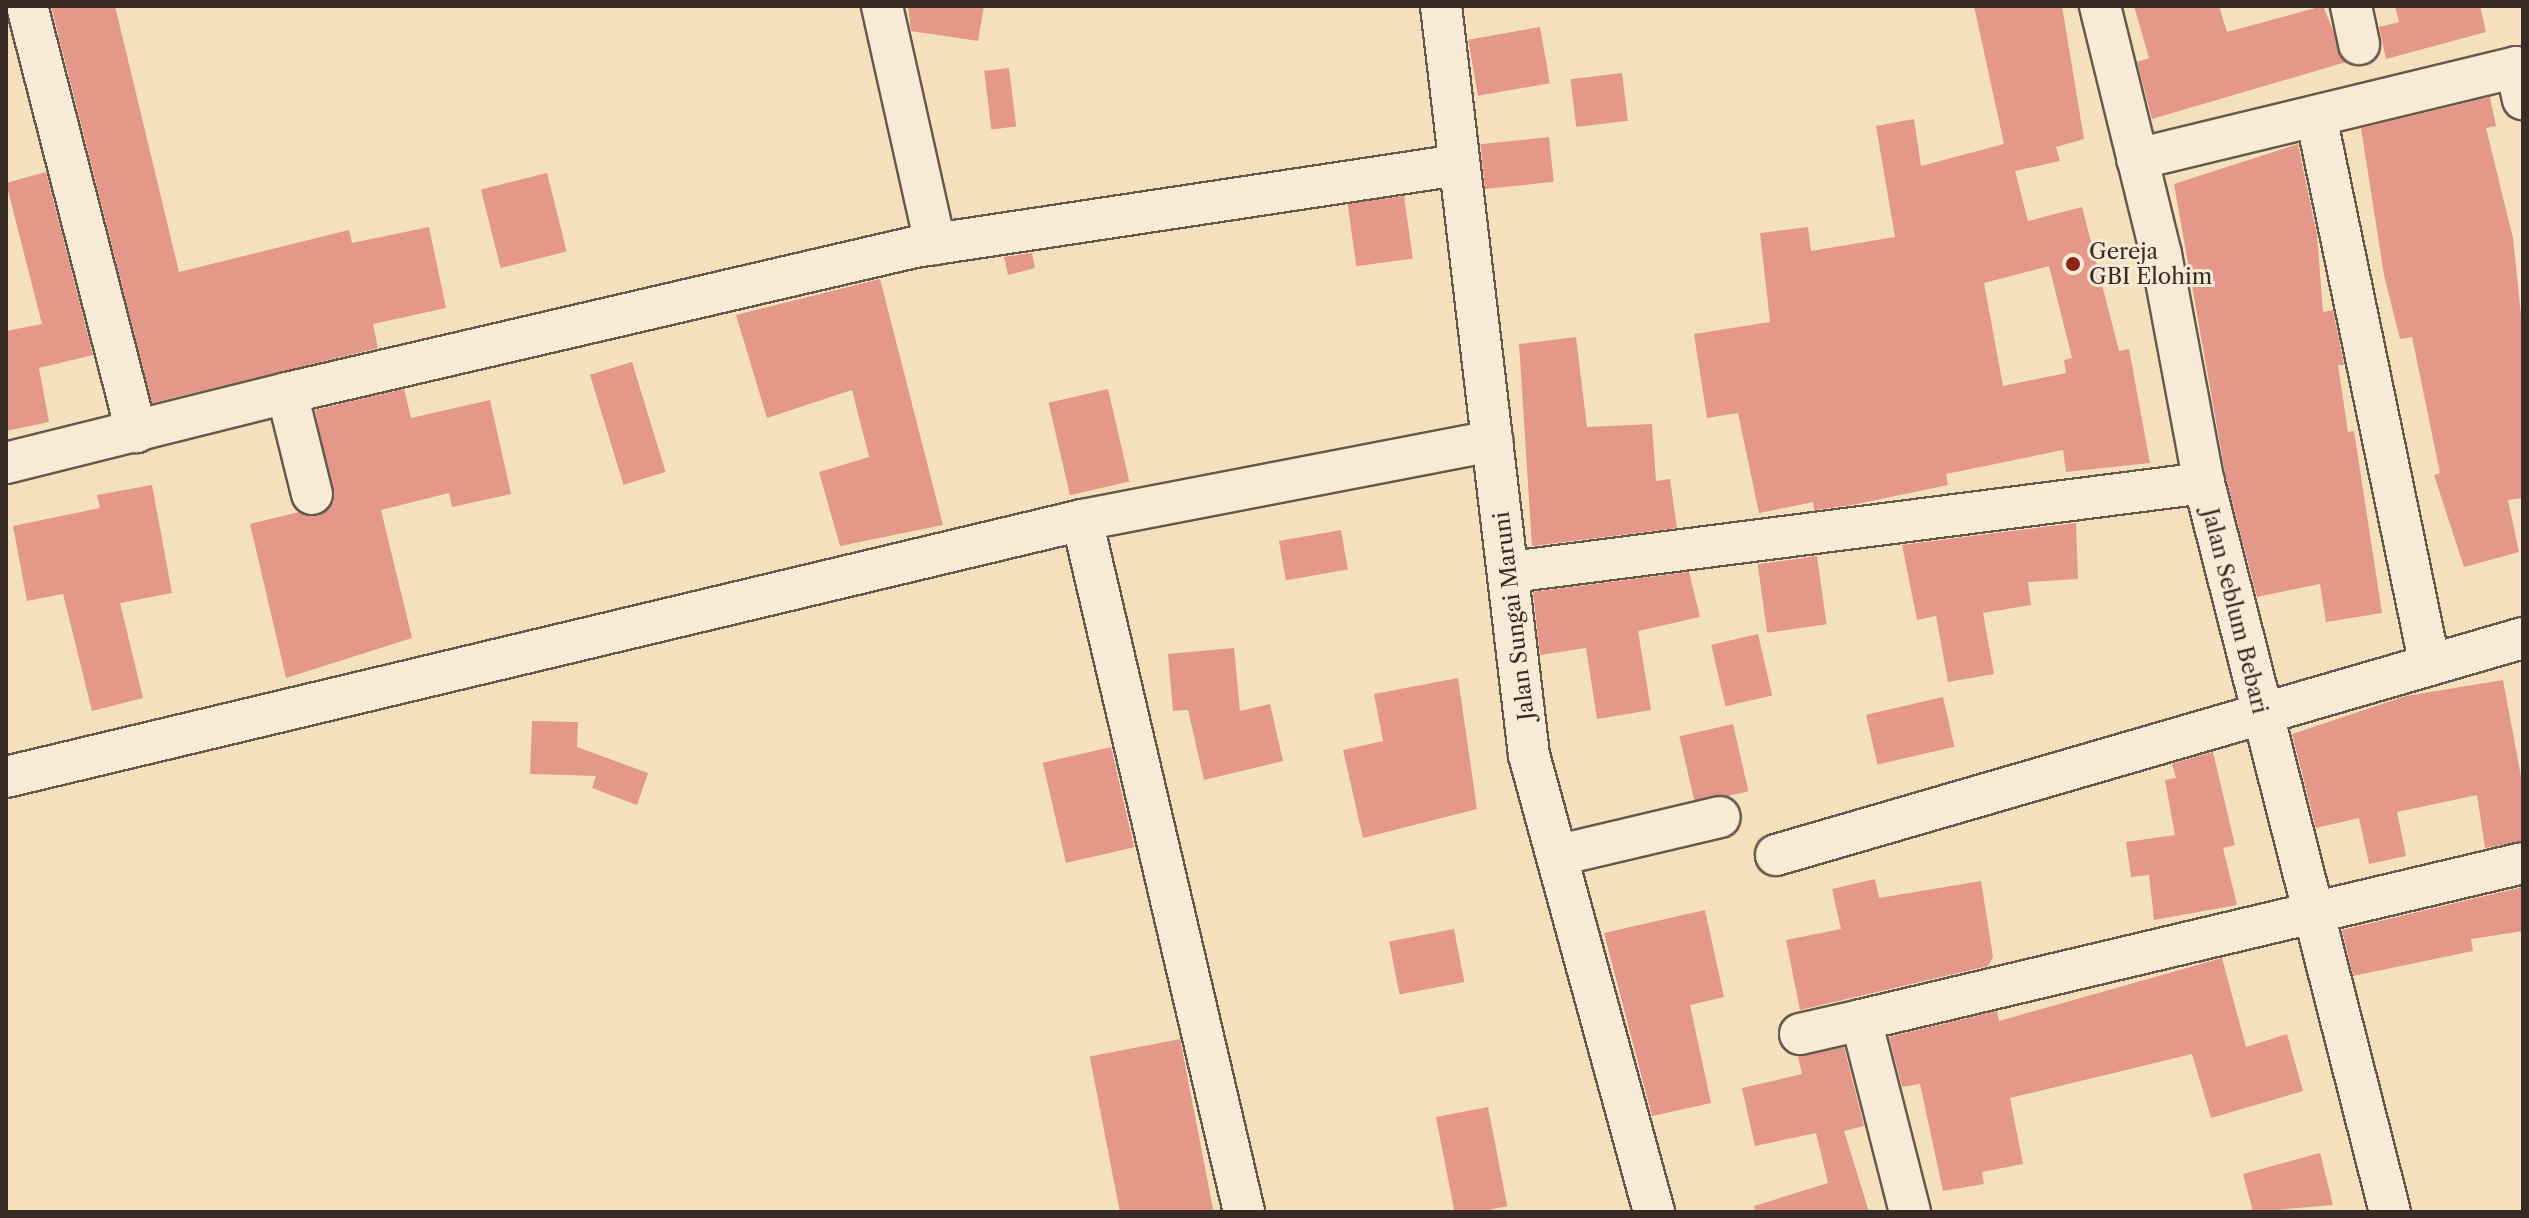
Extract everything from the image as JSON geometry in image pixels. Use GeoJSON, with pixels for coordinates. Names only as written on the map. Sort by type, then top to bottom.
{"type":"FeatureCollection","features":[{"type":"Feature","properties":{"kind":"street"},"geometry":{"type":"LineString","coordinates":[[27,6],[136,432]]}},
{"type":"Feature","properties":{"kind":"street"},"geometry":{"type":"LineString","coordinates":[[882,6],[935,244]]}},
{"type":"Feature","properties":{"kind":"street","name":"Jalan Sungai Maruni"},"geometry":{"type":"LineString","coordinates":[[1441,6],[1492,441],[1511,572],[1529,755],[1559,855],[1654,1212]]}},
{"type":"Feature","properties":{"kind":"street","name":"Jalan Seblum Bebari"},"geometry":{"type":"LineString","coordinates":[[2100,6],[2137,159],[2204,483],[2260,714],[2390,1212]]}},
{"type":"Feature","properties":{"kind":"street"},"geometry":{"type":"LineString","coordinates":[[2137,159],[2316,116],[2521,77]]}},
{"type":"Feature","properties":{"kind":"street"},"geometry":{"type":"LineString","coordinates":[[2316,116],[2429,661]]}},
{"type":"Feature","properties":{"kind":"street"},"geometry":{"type":"LineString","coordinates":[[6,463],[287,393],[935,244],[1458,165]]}},
{"type":"Feature","properties":{"kind":"street"},"geometry":{"type":"LineString","coordinates":[[287,393],[312,494]]}},
{"type":"Feature","properties":{"kind":"street"},"geometry":{"type":"LineString","coordinates":[[6,777],[1082,520],[1492,441]]}},
{"type":"Feature","properties":{"kind":"street"},"geometry":{"type":"LineString","coordinates":[[1511,572],[2204,483]]}},
{"type":"Feature","properties":{"kind":"street"},"geometry":{"type":"LineString","coordinates":[[1082,520],[1244,1212]]}},
{"type":"Feature","properties":{"kind":"street"},"geometry":{"type":"LineString","coordinates":[[1776,855],[2260,714],[2429,661],[2523,638]]}},
{"type":"Feature","properties":{"kind":"street"},"geometry":{"type":"LineString","coordinates":[[1559,855],[1720,817]]}},
{"type":"Feature","properties":{"kind":"street"},"geometry":{"type":"LineString","coordinates":[[1800,1034],[2314,916],[2523,863]]}},
{"type":"Feature","properties":{"kind":"street"},"geometry":{"type":"LineString","coordinates":[[1861,1020],[1910,1212]]}},
{"type":"Feature","properties":{"kind":"building"},"geometry":{"type":"Polygon","coordinates":[[[51,6],[115,6],[179,272],[349,230],[352,243],[429,227],[446,308],[373,324],[378,348],[152,403],[51,6]]]}},
{"type":"Feature","properties":{"kind":"building"},"geometry":{"type":"Polygon","coordinates":[[[908,6],[984,6],[978,41],[911,31],[908,6]]]}},
{"type":"Feature","properties":{"kind":"building"},"geometry":{"type":"Polygon","coordinates":[[[1974,6],[2062,6],[2084,139],[2056,147],[2060,161],[2015,171],[2028,221],[2082,207],[2119,351],[2129,349],[2150,463],[2066,472],[2063,450],[1946,474],[1948,485],[1852,505],[1814,510],[1813,502],[1759,513],[1738,413],[1707,418],[1694,334],[1770,322],[1760,233],[1808,227],[1811,251],[1895,237],[1876,126],[1914,119],[1921,166],[2004,144],[1974,6]],[[2049,266],[1984,283],[2003,386],[2066,373],[2064,360],[2072,358],[2049,266]]]}},
{"type":"Feature","properties":{"kind":"building"},"geometry":{"type":"Polygon","coordinates":[[[2134,6],[2219,6],[2227,32],[2323,6],[2346,62],[2152,119],[2137,62],[2149,58],[2134,6]]]}},
{"type":"Feature","properties":{"kind":"building"},"geometry":{"type":"Polygon","coordinates":[[[2395,6],[2480,6],[2486,32],[2386,59],[2379,27],[2399,22],[2395,6]]]}},
{"type":"Feature","properties":{"kind":"building"},"geometry":{"type":"Polygon","coordinates":[[[1540,27],[1550,83],[1478,96],[1468,40],[1540,27]]]}},
{"type":"Feature","properties":{"kind":"building"},"geometry":{"type":"Polygon","coordinates":[[[1009,68],[1016,127],[991,130],[984,71],[1009,68]]]}},
{"type":"Feature","properties":{"kind":"building"},"geometry":{"type":"Polygon","coordinates":[[[1622,73],[1628,121],[1576,127],[1570,79],[1622,73]]]}},
{"type":"Feature","properties":{"kind":"building"},"geometry":{"type":"Polygon","coordinates":[[[2490,97],[2496,126],[2486,128],[2513,238],[2523,334],[2523,498],[2508,500],[2519,552],[2464,567],[2434,475],[2440,473],[2412,337],[2400,339],[2384,275],[2361,128],[2490,97]]]}},
{"type":"Feature","properties":{"kind":"building"},"geometry":{"type":"Polygon","coordinates":[[[1549,137],[1554,182],[1485,189],[1480,144],[1549,137]]]}},
{"type":"Feature","properties":{"kind":"building"},"geometry":{"type":"Polygon","coordinates":[[[2298,144],[2317,235],[2323,312],[2333,310],[2344,365],[2338,365],[2348,432],[2354,431],[2382,613],[2326,622],[2320,584],[2257,597],[2226,478],[2174,184],[2298,144]]]}},
{"type":"Feature","properties":{"kind":"building"},"geometry":{"type":"Polygon","coordinates":[[[46,172],[93,355],[39,368],[49,422],[6,431],[6,331],[42,324],[6,183],[46,172]]]}},
{"type":"Feature","properties":{"kind":"building"},"geometry":{"type":"Polygon","coordinates":[[[547,173],[567,252],[501,268],[481,189],[547,173]]]}},
{"type":"Feature","properties":{"kind":"building"},"geometry":{"type":"Polygon","coordinates":[[[1404,196],[1413,258],[1356,266],[1348,204],[1404,196]]]}},
{"type":"Feature","properties":{"kind":"building"},"geometry":{"type":"Polygon","coordinates":[[[1032,253],[1035,268],[1008,275],[1004,257],[1032,253]]]}},
{"type":"Feature","properties":{"kind":"building"},"geometry":{"type":"Polygon","coordinates":[[[880,279],[943,525],[840,546],[819,472],[869,457],[852,390],[767,418],[736,315],[880,279]]]}},
{"type":"Feature","properties":{"kind":"building"},"geometry":{"type":"Polygon","coordinates":[[[1576,337],[1587,427],[1652,424],[1656,481],[1670,479],[1677,528],[1532,546],[1519,344],[1576,337]]]}},
{"type":"Feature","properties":{"kind":"building"},"geometry":{"type":"Polygon","coordinates":[[[632,362],[666,472],[624,485],[590,375],[632,362]]]}},
{"type":"Feature","properties":{"kind":"building"},"geometry":{"type":"Polygon","coordinates":[[[404,389],[411,418],[490,400],[511,494],[452,507],[449,493],[381,510],[412,638],[286,678],[250,524],[299,512],[318,516],[334,501],[315,410],[404,389]]]}},
{"type":"Feature","properties":{"kind":"building"},"geometry":{"type":"Polygon","coordinates":[[[1108,389],[1129,482],[1070,495],[1049,403],[1108,389]]]}},
{"type":"Feature","properties":{"kind":"building"},"geometry":{"type":"Polygon","coordinates":[[[152,485],[172,593],[120,603],[143,698],[92,711],[63,594],[27,601],[13,526],[100,508],[97,495],[152,485]]]}},
{"type":"Feature","properties":{"kind":"building"},"geometry":{"type":"Polygon","coordinates":[[[2076,523],[2078,579],[2028,582],[2031,605],[1983,613],[1994,674],[1948,682],[1936,616],[1917,620],[1902,545],[2076,523]]]}},
{"type":"Feature","properties":{"kind":"building"},"geometry":{"type":"Polygon","coordinates":[[[1341,530],[1348,569],[1286,580],[1279,541],[1341,530]]]}},
{"type":"Feature","properties":{"kind":"building"},"geometry":{"type":"Polygon","coordinates":[[[1817,556],[1827,624],[1767,633],[1758,564],[1817,556]]]}},
{"type":"Feature","properties":{"kind":"building"},"geometry":{"type":"Polygon","coordinates":[[[1689,572],[1700,617],[1638,631],[1651,710],[1597,719],[1586,648],[1540,655],[1533,592],[1689,572]]]}},
{"type":"Feature","properties":{"kind":"building"},"geometry":{"type":"Polygon","coordinates":[[[1758,634],[1772,695],[1725,706],[1711,645],[1758,634]]]}},
{"type":"Feature","properties":{"kind":"building"},"geometry":{"type":"Polygon","coordinates":[[[1234,648],[1240,711],[1270,704],[1283,761],[1204,780],[1188,710],[1173,711],[1168,654],[1234,648]]]}},
{"type":"Feature","properties":{"kind":"building"},"geometry":{"type":"Polygon","coordinates":[[[1458,678],[1477,809],[1363,838],[1343,750],[1383,741],[1374,694],[1458,678]]]}},
{"type":"Feature","properties":{"kind":"building"},"geometry":{"type":"Polygon","coordinates":[[[2503,680],[2523,787],[2523,841],[2485,848],[2477,795],[2397,812],[2406,856],[2369,864],[2359,818],[2316,828],[2292,734],[2406,696],[2503,680]]]}},
{"type":"Feature","properties":{"kind":"building"},"geometry":{"type":"Polygon","coordinates":[[[1943,697],[1954,747],[1877,764],[1866,715],[1943,697]]]}},
{"type":"Feature","properties":{"kind":"building"},"geometry":{"type":"Polygon","coordinates":[[[532,721],[578,722],[577,747],[648,773],[637,805],[592,788],[596,776],[530,774],[532,721]]]}},
{"type":"Feature","properties":{"kind":"building"},"geometry":{"type":"Polygon","coordinates":[[[1733,724],[1749,791],[1695,804],[1679,736],[1733,724]]]}},
{"type":"Feature","properties":{"kind":"building"},"geometry":{"type":"Polygon","coordinates":[[[1111,747],[1134,847],[1066,863],[1043,763],[1111,747]]]}},
{"type":"Feature","properties":{"kind":"building"},"geometry":{"type":"Polygon","coordinates":[[[2213,752],[2235,845],[2223,848],[2237,905],[2154,920],[2149,875],[2131,877],[2126,842],[2175,835],[2165,780],[2176,778],[2172,764],[2213,752]]]}},
{"type":"Feature","properties":{"kind":"building"},"geometry":{"type":"Polygon","coordinates":[[[1875,879],[1879,898],[1981,881],[1993,957],[1988,966],[1800,1010],[1786,940],[1841,929],[1832,889],[1875,879]]]}},
{"type":"Feature","properties":{"kind":"building"},"geometry":{"type":"Polygon","coordinates":[[[2523,887],[2523,931],[2471,939],[2473,951],[2353,976],[2342,930],[2523,887]]]}},
{"type":"Feature","properties":{"kind":"building"},"geometry":{"type":"Polygon","coordinates":[[[1705,910],[1724,997],[1690,1005],[1711,1103],[1652,1116],[1604,933],[1705,910]]]}},
{"type":"Feature","properties":{"kind":"building"},"geometry":{"type":"Polygon","coordinates":[[[1454,929],[1464,982],[1400,995],[1389,942],[1454,929]]]}},
{"type":"Feature","properties":{"kind":"building"},"geometry":{"type":"Polygon","coordinates":[[[2222,958],[2246,1047],[2287,1034],[2303,1091],[2211,1118],[2192,1054],[2010,1098],[2023,1164],[1982,1172],[1984,1184],[1943,1191],[1920,1084],[1902,1087],[1889,1037],[1997,1011],[1999,1021],[2222,958]]]}},
{"type":"Feature","properties":{"kind":"building"},"geometry":{"type":"Polygon","coordinates":[[[1180,1039],[1214,1212],[1120,1212],[1090,1057],[1180,1039]]]}},
{"type":"Feature","properties":{"kind":"building"},"geometry":{"type":"Polygon","coordinates":[[[1844,1047],[1864,1126],[1844,1131],[1869,1212],[1755,1212],[1754,1206],[1828,1183],[1816,1133],[1755,1146],[1742,1088],[1802,1074],[1798,1056],[1844,1047]]]}},
{"type":"Feature","properties":{"kind":"building"},"geometry":{"type":"Polygon","coordinates":[[[1488,1107],[1507,1206],[1477,1212],[1454,1212],[1436,1117],[1488,1107]]]}},
{"type":"Feature","properties":{"kind":"building"},"geometry":{"type":"Polygon","coordinates":[[[2320,1153],[2333,1205],[2253,1212],[2243,1174],[2320,1153]]]}},
{"type":"Feature","properties":{"kind":"place","name":"Gereja GBI Elohim"},"geometry":{"type":"Point","coordinates":[2073,264]}}]}
